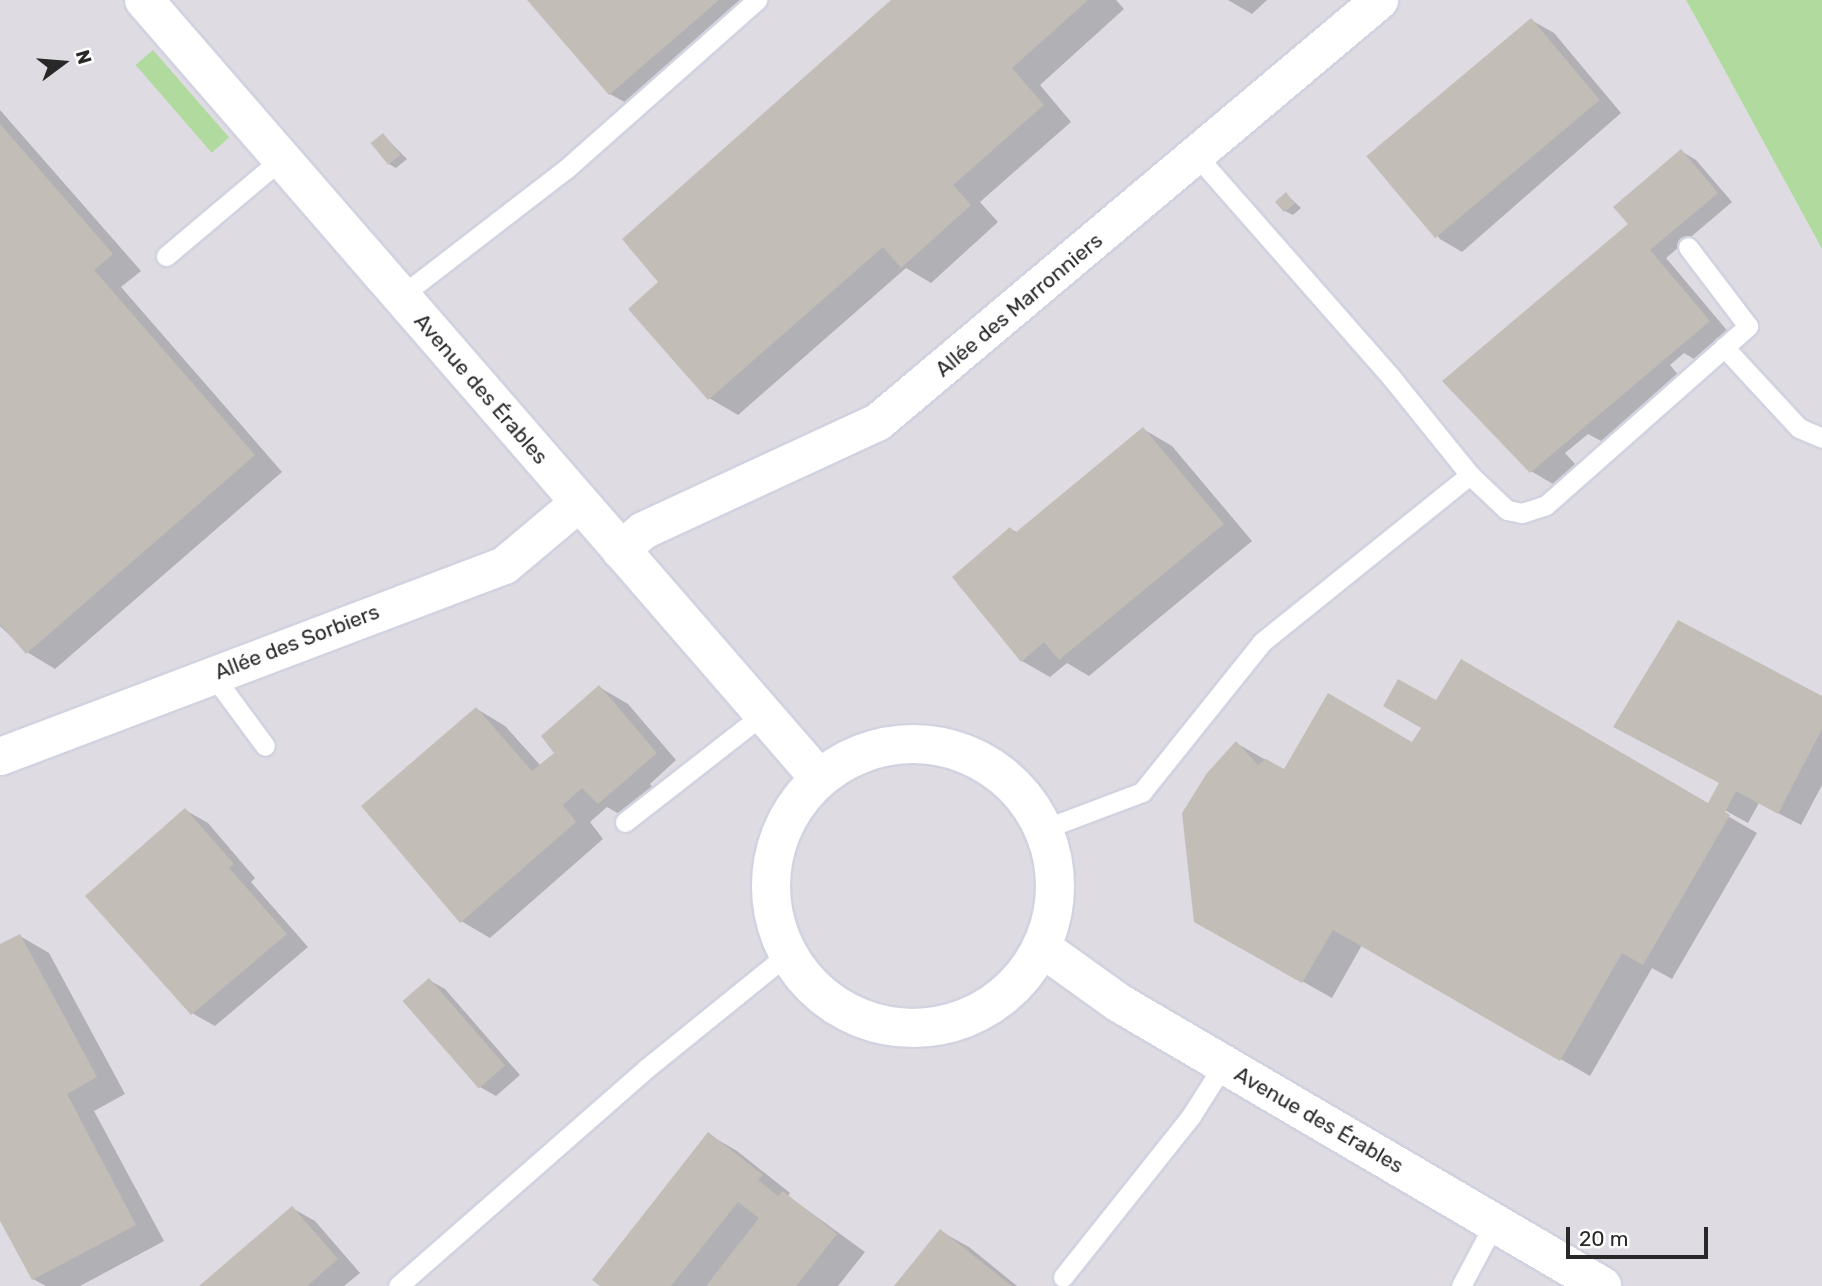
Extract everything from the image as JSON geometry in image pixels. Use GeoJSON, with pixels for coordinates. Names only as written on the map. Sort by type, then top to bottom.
{"type":"FeatureCollection","features":[{"type":"Feature","properties":{"kind":"street","name":"Avenue des Érables"},"geometry":{"type":"LineString","coordinates":[[144,0],[819,778]]}},
{"type":"Feature","properties":{"kind":"street","name":"Allée des Marronniers"},"geometry":{"type":"LineString","coordinates":[[620,550],[643,530],[877,422],[1379,0]]}},
{"type":"Feature","properties":{"kind":"street","name":"Allée des Sorbiers"},"geometry":{"type":"LineString","coordinates":[[0,756],[504,565],[579,502]]}},
{"type":"Feature","properties":{"kind":"street"},"geometry":{"type":"LineString","coordinates":[[938,745],[995,770],[1016,787],[1044,829],[1054,869],[1051,919],[1041,947],[1020,979],[1000,999],[951,1023],[921,1028],[871,1022],[846,1012],[820,994],[788,954],[772,904],[772,862],[780,832],[797,801],[819,778],[849,758],[883,746],[938,745]]}},
{"type":"Feature","properties":{"kind":"street","name":"Avenue des Érables"},"geometry":{"type":"LineString","coordinates":[[1041,947],[1119,1003],[1602,1286]]}},
{"type":"Feature","properties":{"kind":"lane"},"geometry":{"type":"LineString","coordinates":[[401,296],[567,168],[757,0]]}},
{"type":"Feature","properties":{"kind":"lane"},"geometry":{"type":"LineString","coordinates":[[1196,155],[1391,377],[1469,475],[1507,510],[1522,513],[1546,505],[1748,326],[1688,247]]}},
{"type":"Feature","properties":{"kind":"lane"},"geometry":{"type":"LineString","coordinates":[[166,256],[281,159]]}},
{"type":"Feature","properties":{"kind":"lane"},"geometry":{"type":"LineString","coordinates":[[1724,347],[1799,428],[1822,438]]}},
{"type":"Feature","properties":{"kind":"lane"},"geometry":{"type":"LineString","coordinates":[[1044,829],[1142,792],[1262,642],[1469,475]]}},
{"type":"Feature","properties":{"kind":"lane"},"geometry":{"type":"LineString","coordinates":[[212,674],[265,746]]}},
{"type":"Feature","properties":{"kind":"lane"},"geometry":{"type":"LineString","coordinates":[[625,822],[763,714]]}},
{"type":"Feature","properties":{"kind":"lane"},"geometry":{"type":"LineString","coordinates":[[398,1286],[647,1068],[788,954]]}},
{"type":"Feature","properties":{"kind":"lane"},"geometry":{"type":"LineString","coordinates":[[1063,1277],[1191,1116],[1224,1064]]}},
{"type":"Feature","properties":{"kind":"lane"},"geometry":{"type":"LineString","coordinates":[[1461,1286],[1495,1222]]}},
{"type":"Feature","properties":{"kind":"shaded area"},"geometry":{"type":"Polygon","coordinates":[[[0,0],[1686,0],[1822,249],[1822,1286],[0,1286],[0,0]]]}},
{"type":"Feature","properties":{"kind":"green space"},"geometry":{"type":"Polygon","coordinates":[[[1686,0],[1822,0],[1822,249],[1713,49],[1686,0]]]}},
{"type":"Feature","properties":{"kind":"green space"},"geometry":{"type":"Polygon","coordinates":[[[153,50],[229,138],[212,153],[136,65],[153,50]]]}},
{"type":"Feature","properties":{"kind":"building"},"geometry":{"type":"Polygon","coordinates":[[[527,0],[719,0],[609,95],[527,0]]]}},
{"type":"Feature","properties":{"kind":"building"},"geometry":{"type":"Polygon","coordinates":[[[891,0],[1088,0],[1012,68],[1044,105],[953,185],[971,205],[901,268],[883,247],[708,400],[628,309],[658,282],[622,239],[891,0]]]}},
{"type":"Feature","properties":{"kind":"building"},"geometry":{"type":"Polygon","coordinates":[[[1531,18],[1600,100],[1435,238],[1366,156],[1531,18]]]}},
{"type":"Feature","properties":{"kind":"building"},"geometry":{"type":"Polygon","coordinates":[[[0,124],[113,254],[94,270],[255,455],[26,654],[0,624],[0,124]]]}},
{"type":"Feature","properties":{"kind":"building"},"geometry":{"type":"Polygon","coordinates":[[[383,133],[401,155],[388,165],[371,143],[383,133]]]}},
{"type":"Feature","properties":{"kind":"building"},"geometry":{"type":"Polygon","coordinates":[[[1681,149],[1718,193],[1650,250],[1710,321],[1530,473],[1442,381],[1628,224],[1613,207],[1681,149]]]}},
{"type":"Feature","properties":{"kind":"building"},"geometry":{"type":"Polygon","coordinates":[[[1286,192],[1295,204],[1284,212],[1275,202],[1286,192]]]}},
{"type":"Feature","properties":{"kind":"building"},"geometry":{"type":"Polygon","coordinates":[[[1143,427],[1224,524],[1059,660],[1044,642],[1021,662],[952,577],[1010,527],[1015,533],[1143,427]]]}},
{"type":"Feature","properties":{"kind":"building"},"geometry":{"type":"Polygon","coordinates":[[[1678,620],[1822,696],[1822,729],[1778,814],[1736,791],[1725,812],[1730,815],[1643,965],[1622,953],[1560,1061],[1333,930],[1302,983],[1194,922],[1182,813],[1207,773],[1236,741],[1258,765],[1266,759],[1284,769],[1328,693],[1412,742],[1421,728],[1383,706],[1398,679],[1436,700],[1461,659],[1708,803],[1719,783],[1613,727],[1678,620]]]}},
{"type":"Feature","properties":{"kind":"building"},"geometry":{"type":"Polygon","coordinates":[[[599,685],[657,753],[598,804],[582,788],[563,805],[576,822],[460,923],[361,806],[476,707],[532,771],[554,753],[541,736],[599,685]]]}},
{"type":"Feature","properties":{"kind":"building"},"geometry":{"type":"Polygon","coordinates":[[[185,808],[234,864],[229,868],[287,934],[191,1015],[85,896],[185,808]]]}},
{"type":"Feature","properties":{"kind":"building"},"geometry":{"type":"Polygon","coordinates":[[[20,934],[97,1077],[67,1094],[136,1225],[32,1280],[0,1221],[0,944],[20,934]]]}},
{"type":"Feature","properties":{"kind":"building"},"geometry":{"type":"Polygon","coordinates":[[[429,978],[505,1066],[479,1089],[403,1001],[429,978]]]}},
{"type":"Feature","properties":{"kind":"building"},"geometry":{"type":"Polygon","coordinates":[[[708,1132],[763,1175],[758,1180],[778,1196],[783,1191],[837,1234],[796,1286],[706,1286],[759,1218],[738,1202],[671,1286],[600,1286],[592,1280],[708,1132]]]}},
{"type":"Feature","properties":{"kind":"building"},"geometry":{"type":"Polygon","coordinates":[[[292,1206],[338,1259],[307,1286],[199,1286],[292,1206]]]}},
{"type":"Feature","properties":{"kind":"building"},"geometry":{"type":"Polygon","coordinates":[[[940,1229],[1012,1286],[894,1286],[940,1229]]]}}]}
